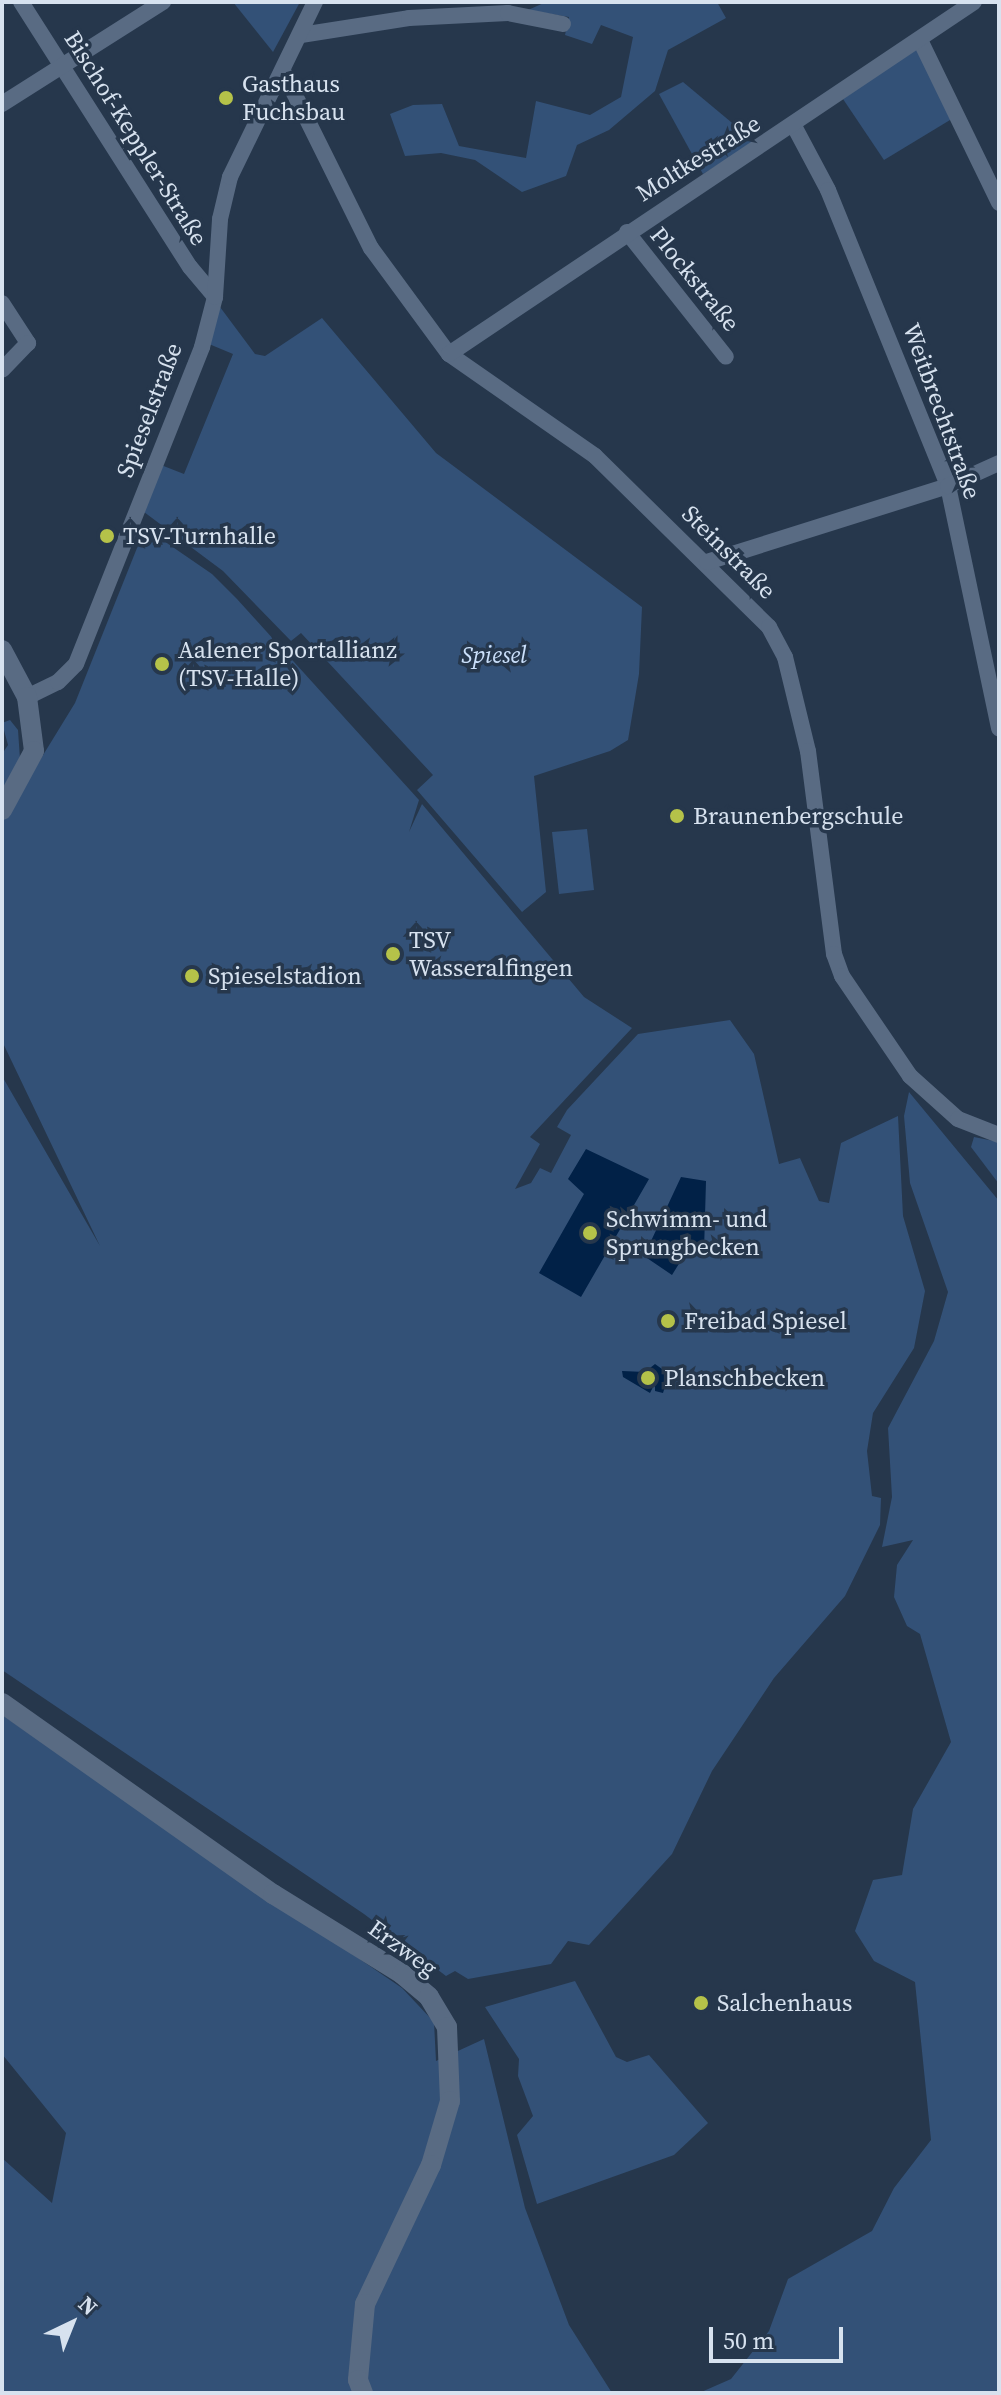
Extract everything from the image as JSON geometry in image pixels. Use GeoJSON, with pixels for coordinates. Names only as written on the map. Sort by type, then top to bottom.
{"type":"FeatureCollection","features":[{"type":"Feature","properties":{"kind":"street","name":"Bischof-Keppler-Straße"},"geometry":{"type":"LineString","coordinates":[[21,2],[190,267],[215,297]]}},
{"type":"Feature","properties":{"kind":"street"},"geometry":{"type":"LineString","coordinates":[[2,104],[163,2]]}},
{"type":"Feature","properties":{"kind":"street","name":"Spieselstraße"},"geometry":{"type":"LineString","coordinates":[[27,697],[58,682],[76,664],[202,347],[215,297],[220,219],[230,177],[315,2]]}},
{"type":"Feature","properties":{"kind":"street"},"geometry":{"type":"LineString","coordinates":[[508,13],[528,2]]}},
{"type":"Feature","properties":{"kind":"street","name":"Moltkestraße"},"geometry":{"type":"LineString","coordinates":[[449,354],[627,232],[794,126],[920,40],[951,9],[974,2]]}},
{"type":"Feature","properties":{"kind":"street"},"geometry":{"type":"LineString","coordinates":[[301,35],[409,18],[508,13],[563,24]]}},
{"type":"Feature","properties":{"kind":"street"},"geometry":{"type":"LineString","coordinates":[[920,40],[999,203]]}},
{"type":"Feature","properties":{"kind":"street","name":"Steinstraße"},"geometry":{"type":"LineString","coordinates":[[283,71],[371,248],[449,354],[595,456],[707,562],[769,627],[785,657],[808,751],[834,954],[851,995],[886,1047],[934,1099],[958,1119],[999,1135]]}},
{"type":"Feature","properties":{"kind":"street","name":"Weitbrechtstraße"},"geometry":{"type":"LineString","coordinates":[[794,126],[828,190],[948,486],[998,721]]}},
{"type":"Feature","properties":{"kind":"street","name":"Plockstraße"},"geometry":{"type":"LineString","coordinates":[[627,232],[726,357]]}},
{"type":"Feature","properties":{"kind":"street"},"geometry":{"type":"LineString","coordinates":[[2,303],[28,343],[2,370]]}},
{"type":"Feature","properties":{"kind":"street"},"geometry":{"type":"LineString","coordinates":[[707,562],[948,486],[999,463]]}},
{"type":"Feature","properties":{"kind":"street"},"geometry":{"type":"LineString","coordinates":[[2,650],[27,697],[34,751],[2,810]]}},
{"type":"Feature","properties":{"kind":"street","name":"Erzweg"},"geometry":{"type":"LineString","coordinates":[[2,1703],[273,1894],[402,1974],[429,1997],[447,2027],[450,2101],[431,2165],[365,2304],[358,2380],[363,2393]]}},
{"type":"Feature","properties":{"kind":"green space"},"geometry":{"type":"Polygon","coordinates":[[[233,2],[300,2],[273,52],[233,2]]]}},
{"type":"Feature","properties":{"kind":"green space"},"geometry":{"type":"Polygon","coordinates":[[[546,2],[717,2],[726,18],[668,50],[655,91],[609,130],[577,145],[566,176],[522,192],[475,160],[441,153],[405,156],[390,114],[413,105],[442,104],[459,146],[526,158],[536,101],[590,115],[621,97],[633,37],[601,25],[592,44],[565,35],[569,17],[528,10],[546,2]]]}},
{"type":"Feature","properties":{"kind":"green space"},"geometry":{"type":"Polygon","coordinates":[[[918,46],[955,117],[884,160],[843,99],[918,46]]]}},
{"type":"Feature","properties":{"kind":"green space"},"geometry":{"type":"Polygon","coordinates":[[[683,82],[755,142],[703,174],[659,94],[683,82]]]}},
{"type":"Feature","properties":{"kind":"green space","name":"Spiesel"},"geometry":{"type":"Polygon","coordinates":[[[220,307],[255,354],[265,356],[322,318],[436,453],[642,607],[639,674],[628,740],[610,751],[534,776],[546,892],[522,912],[417,790],[433,775],[301,633],[291,641],[223,571],[144,512],[161,465],[184,474],[233,354],[209,344],[220,307]]]}},
{"type":"Feature","properties":{"kind":"green space"},"geometry":{"type":"Polygon","coordinates":[[[145,528],[212,574],[419,800],[409,832],[422,804],[584,997],[632,1028],[530,1137],[540,1144],[515,1189],[531,1183],[540,1168],[551,1173],[571,1135],[557,1127],[567,1110],[638,1034],[730,1020],[754,1054],[779,1164],[800,1158],[819,1201],[829,1203],[841,1143],[898,1116],[903,1216],[925,1291],[914,1348],[873,1413],[867,1451],[872,1496],[881,1498],[880,1525],[845,1596],[774,1678],[712,1771],[672,1854],[589,1945],[568,1941],[551,1964],[468,1979],[455,1971],[446,1976],[364,1914],[2,1670],[2,1076],[100,1246],[2,1041],[2,822],[75,703],[145,528]]]}},
{"type":"Feature","properties":{"kind":"green space"},"geometry":{"type":"Polygon","coordinates":[[[10,720],[18,730],[20,759],[2,792],[2,754],[8,745],[2,723],[10,720]]]}},
{"type":"Feature","properties":{"kind":"green space"},"geometry":{"type":"Polygon","coordinates":[[[587,829],[594,890],[559,894],[552,832],[587,829]]]}},
{"type":"Feature","properties":{"kind":"green space"},"geometry":{"type":"Polygon","coordinates":[[[909,1092],[999,1201],[999,2393],[699,2393],[731,2379],[769,2331],[788,2279],[872,2231],[894,2188],[931,2140],[915,1982],[874,1961],[855,1931],[873,1880],[902,1875],[913,1809],[951,1742],[920,1634],[907,1626],[894,1597],[897,1565],[913,1540],[882,1547],[892,1497],[888,1428],[934,1341],[948,1292],[910,1183],[904,1116],[909,1092]]]}},
{"type":"Feature","properties":{"kind":"green space"},"geometry":{"type":"Polygon","coordinates":[[[974,1137],[999,1142],[999,1184],[971,1147],[974,1137]]]}},
{"type":"Feature","properties":{"kind":"green space"},"geometry":{"type":"Polygon","coordinates":[[[2,1715],[402,1988],[434,2022],[436,2061],[484,2039],[525,2208],[569,2325],[612,2393],[2,2393],[2,2158],[52,2203],[66,2133],[2,2054],[2,1715]]]}},
{"type":"Feature","properties":{"kind":"green space"},"geometry":{"type":"Polygon","coordinates":[[[575,1981],[616,2057],[627,2062],[649,2055],[708,2123],[674,2155],[537,2204],[517,2135],[533,2116],[518,2076],[519,2059],[485,2007],[575,1981]]]}},
{"type":"Feature","properties":{"kind":"shaded area","name":"Schwimm- und Sprungbecken"},"geometry":{"type":"Polygon","coordinates":[[[586,1149],[649,1179],[581,1297],[539,1273],[584,1194],[568,1179],[586,1149]]]}},
{"type":"Feature","properties":{"kind":"shaded area"},"geometry":{"type":"Polygon","coordinates":[[[681,1177],[706,1181],[704,1251],[685,1254],[672,1275],[644,1256],[681,1177]]]}},
{"type":"Feature","properties":{"kind":"shaded area","name":"Planschbecken"},"geometry":{"type":"Polygon","coordinates":[[[655,1364],[669,1374],[663,1393],[655,1391],[655,1383],[650,1393],[623,1377],[622,1371],[645,1372],[655,1364]]]}},
{"type":"Feature","properties":{"kind":"place","name":"Gasthaus Fuchsbau"},"geometry":{"type":"Point","coordinates":[226,98]}},
{"type":"Feature","properties":{"kind":"place","name":"TSV-Turnhalle"},"geometry":{"type":"Point","coordinates":[107,536]}},
{"type":"Feature","properties":{"kind":"place","name":"Aalener Sportallianz (TSV-Halle)"},"geometry":{"type":"Point","coordinates":[162,664]}},
{"type":"Feature","properties":{"kind":"place","name":"Braunenbergschule"},"geometry":{"type":"Point","coordinates":[677,816]}},
{"type":"Feature","properties":{"kind":"place","name":"TSV Wasseralfingen"},"geometry":{"type":"Point","coordinates":[393,954]}},
{"type":"Feature","properties":{"kind":"place","name":"Spieselstadion"},"geometry":{"type":"Point","coordinates":[192,976]}},
{"type":"Feature","properties":{"kind":"place","name":"Schwimm- und Sprungbecken"},"geometry":{"type":"Point","coordinates":[590,1233]}},
{"type":"Feature","properties":{"kind":"place","name":"Freibad Spiesel"},"geometry":{"type":"Point","coordinates":[668,1321]}},
{"type":"Feature","properties":{"kind":"place","name":"Planschbecken"},"geometry":{"type":"Point","coordinates":[648,1378]}},
{"type":"Feature","properties":{"kind":"place","name":"Salchenhaus"},"geometry":{"type":"Point","coordinates":[701,2003]}}]}
